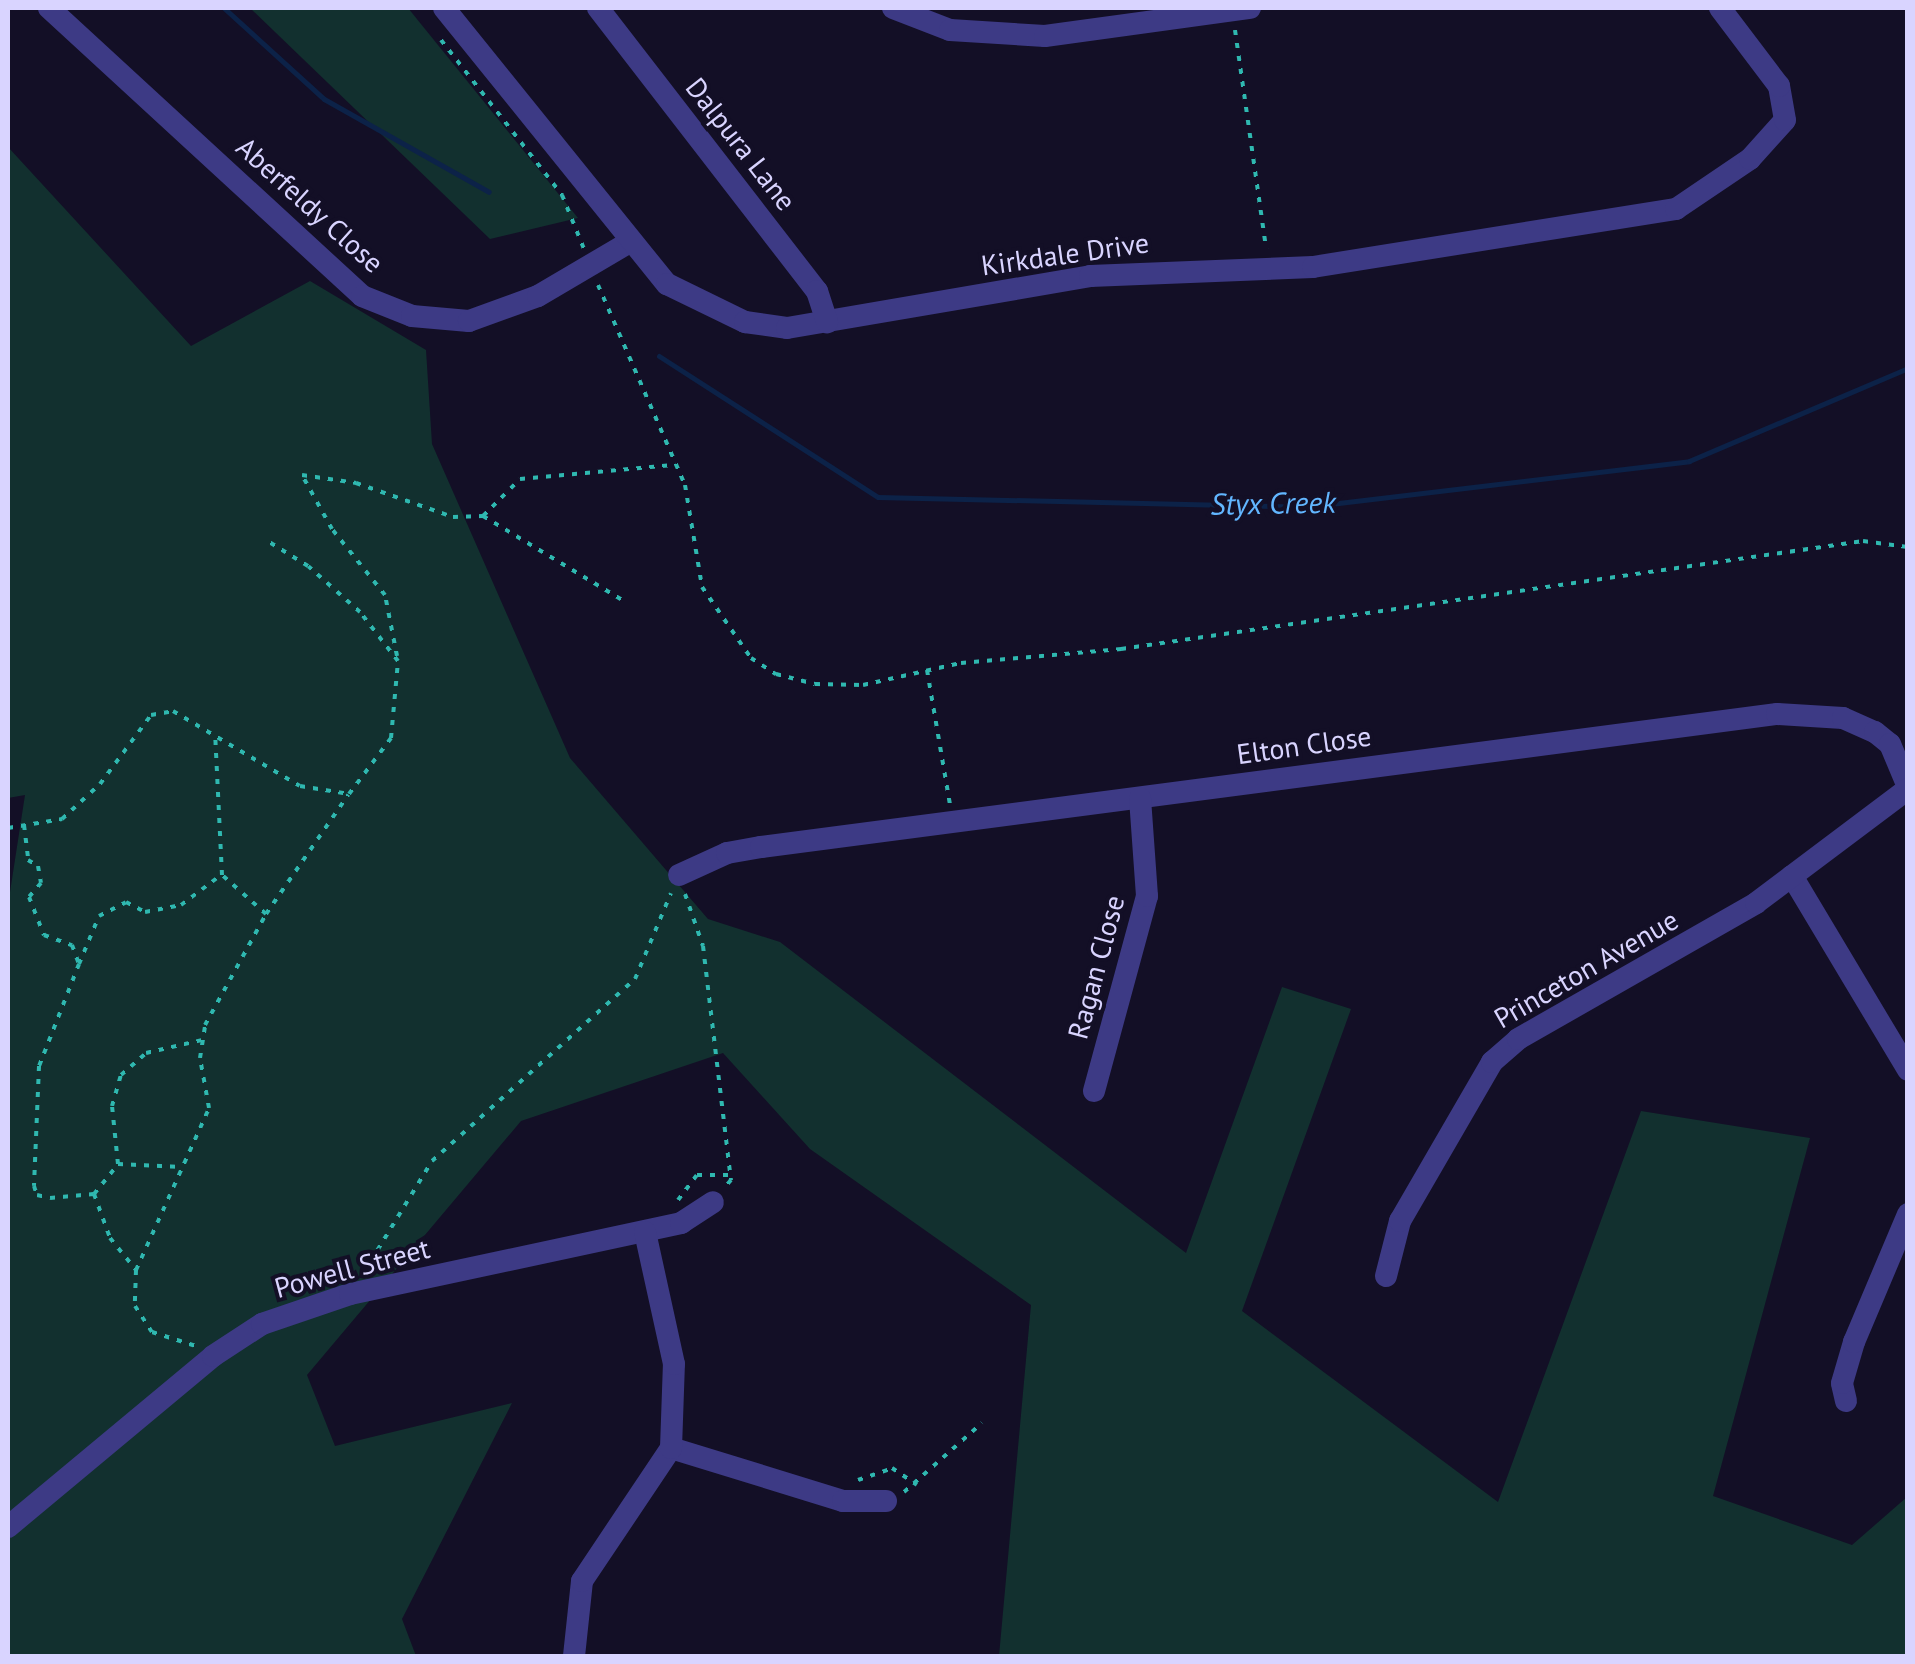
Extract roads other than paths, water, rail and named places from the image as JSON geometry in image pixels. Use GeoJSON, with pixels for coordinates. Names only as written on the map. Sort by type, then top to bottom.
{"type":"FeatureCollection","features":[{"type":"Feature","properties":{"kind":"street","name":"Aberfeldy Close"},"geometry":{"type":"LineString","coordinates":[[49,8],[362,296],[412,316],[469,321],[538,296],[628,243]]}},
{"type":"Feature","properties":{"kind":"street","name":"Kirkdale Drive"},"geometry":{"type":"LineString","coordinates":[[444,8],[628,243],[667,284],[745,322],[787,328],[1090,276],[1268,268],[1408,254],[1676,209],[1772,141],[1781,132],[1787,105],[1720,8]]}},
{"type":"Feature","properties":{"kind":"street","name":"Dalpura Lane"},"geometry":{"type":"LineString","coordinates":[[598,8],[817,290],[826,322]]}},
{"type":"Feature","properties":{"kind":"street"},"geometry":{"type":"LineString","coordinates":[[893,8],[950,30],[1045,36],[1242,9]]}},
{"type":"Feature","properties":{"kind":"street","name":"Elton Close"},"geometry":{"type":"LineString","coordinates":[[679,875],[744,850],[1810,713],[1875,732],[1890,744],[1908,788]]}},
{"type":"Feature","properties":{"kind":"street","name":"Princeton Avenue"},"geometry":{"type":"LineString","coordinates":[[1386,1276],[1400,1221],[1492,1062],[1518,1039],[1721,925],[1908,788]]}},
{"type":"Feature","properties":{"kind":"street","name":"Ragan Close"},"geometry":{"type":"LineString","coordinates":[[1094,1091],[1147,896],[1140,798]]}},
{"type":"Feature","properties":{"kind":"street"},"geometry":{"type":"LineString","coordinates":[[1792,876],[1908,1070]]}},
{"type":"Feature","properties":{"kind":"street","name":"Powell Street"},"geometry":{"type":"LineString","coordinates":[[8,1528],[213,1356],[262,1324],[350,1294],[681,1223],[713,1202]]}},
{"type":"Feature","properties":{"kind":"street"},"geometry":{"type":"LineString","coordinates":[[1846,1401],[1842,1384],[1854,1342],[1908,1214]]}},
{"type":"Feature","properties":{"kind":"street"},"geometry":{"type":"LineString","coordinates":[[574,1656],[582,1580],[672,1448],[674,1364],[645,1232]]}},
{"type":"Feature","properties":{"kind":"street"},"geometry":{"type":"LineString","coordinates":[[672,1448],[843,1501],[886,1500]]}},
{"type":"Feature","properties":{"kind":"waterway"},"geometry":{"type":"LineString","coordinates":[[224,8],[324,99],[489,192]]}},
{"type":"Feature","properties":{"kind":"waterway","name":"Styx Creek"},"geometry":{"type":"LineString","coordinates":[[659,356],[878,497],[1305,507],[1689,461],[1908,368]]}}]}
